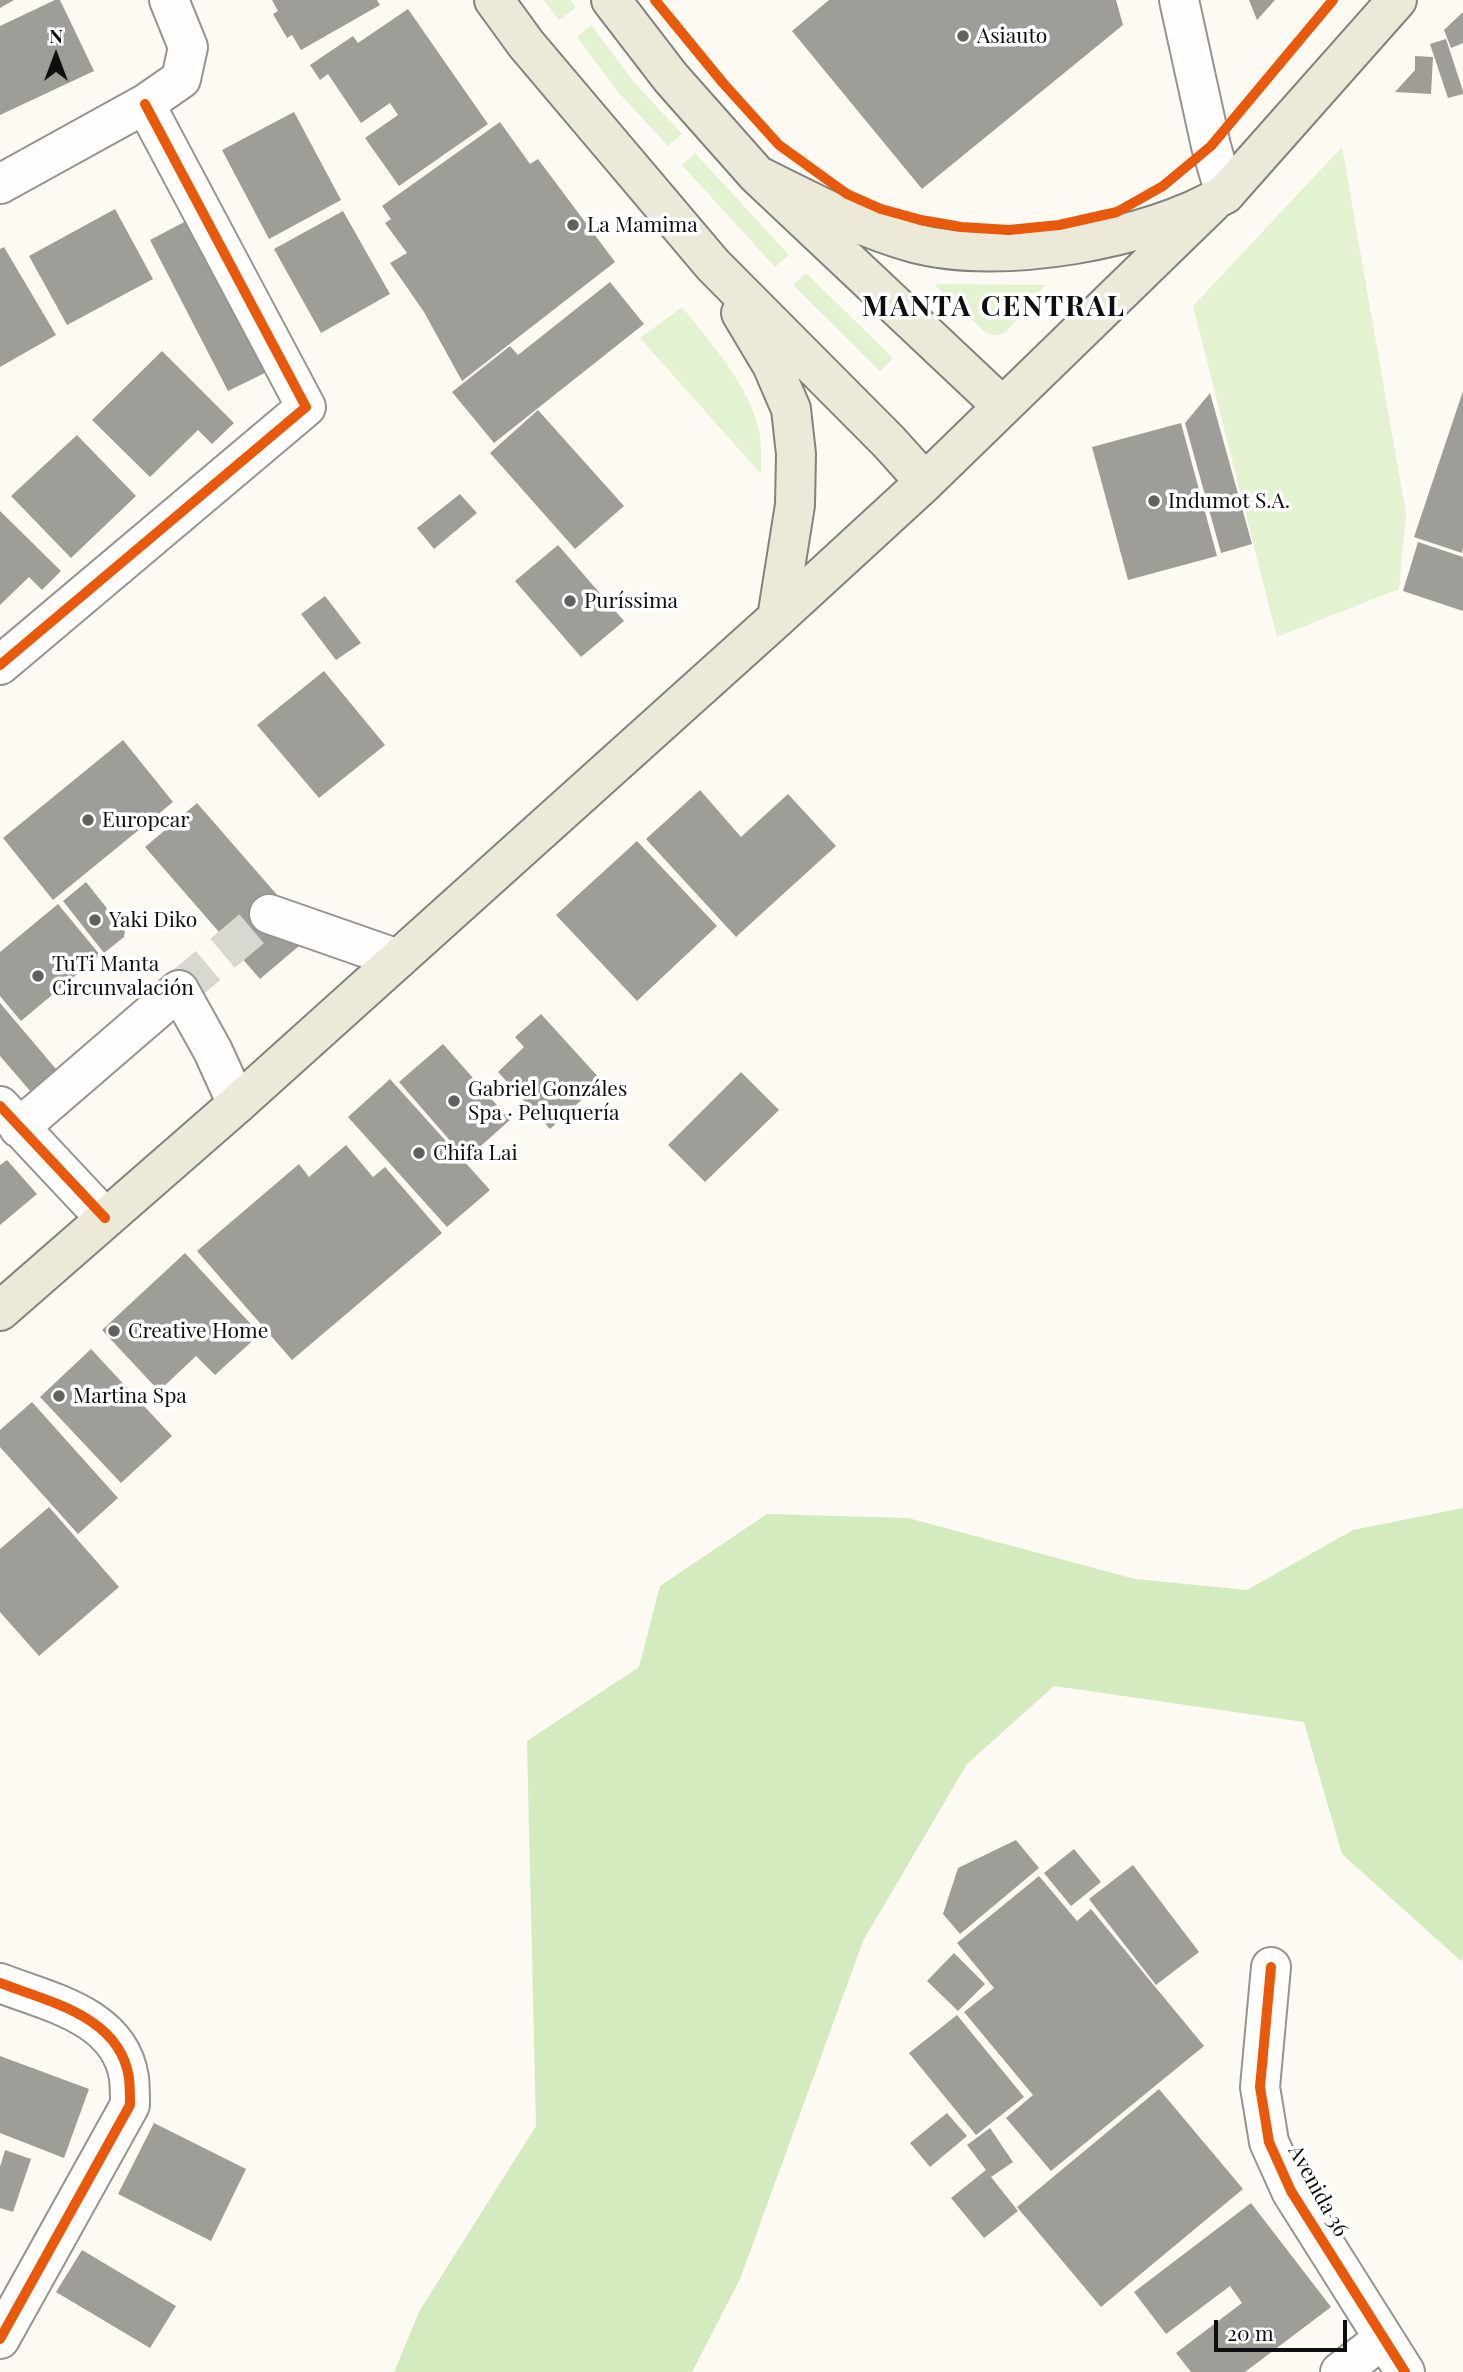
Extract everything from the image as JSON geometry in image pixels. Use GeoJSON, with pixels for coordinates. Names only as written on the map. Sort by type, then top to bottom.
{"type":"FeatureCollection","features":[{"type":"Feature","properties":{"kind":"main road"},"geometry":{"type":"LineString","coordinates":[[494,0],[526,44],[713,265],[889,442],[925,482]]}},
{"type":"Feature","properties":{"kind":"main road"},"geometry":{"type":"LineString","coordinates":[[611,0],[671,78],[757,175],[1002,406]]}},
{"type":"Feature","properties":{"kind":"main road"},"geometry":{"type":"LineString","coordinates":[[0,1311],[237,1104],[925,482],[1218,199],[1397,0]]}},
{"type":"Feature","properties":{"kind":"main road"},"geometry":{"type":"LineString","coordinates":[[757,175],[856,223],[916,243],[980,252],[1038,250],[1095,240],[1154,226],[1218,199]]}},
{"type":"Feature","properties":{"kind":"main road"},"geometry":{"type":"LineString","coordinates":[[713,265],[772,365],[791,409],[796,454],[795,505],[777,618]]}},
{"type":"Feature","properties":{"kind":"street"},"geometry":{"type":"LineString","coordinates":[[0,184],[145,104],[181,79],[188,47],[169,0]]}},
{"type":"Feature","properties":{"kind":"street"},"geometry":{"type":"LineString","coordinates":[[1179,0],[1211,146],[1218,199]]}},
{"type":"Feature","properties":{"kind":"street"},"geometry":{"type":"LineString","coordinates":[[0,666],[306,407],[145,104]]}},
{"type":"Feature","properties":{"kind":"street"},"geometry":{"type":"LineString","coordinates":[[269,914],[398,959]]}},
{"type":"Feature","properties":{"kind":"street"},"geometry":{"type":"LineString","coordinates":[[105,1218],[9,1117],[179,990],[213,1051],[237,1104]]}},
{"type":"Feature","properties":{"kind":"street","name":"Avenida 36"},"geometry":{"type":"LineString","coordinates":[[1270,1967],[1260,2087],[1269,2142],[1291,2191],[1405,2372]]}},
{"type":"Feature","properties":{"kind":"street"},"geometry":{"type":"LineString","coordinates":[[0,1983],[78,2013],[102,2028],[116,2044],[129,2076],[130,2105],[0,2339]]}},
{"type":"Feature","properties":{"kind":"street"},"geometry":{"type":"LineString","coordinates":[[1340,2372],[1384,2339]]}},
{"type":"Feature","properties":{"kind":"green space"},"geometry":{"type":"Polygon","coordinates":[[[544,0],[571,0],[576,8],[559,20],[544,0]]]}},
{"type":"Feature","properties":{"kind":"green space"},"geometry":{"type":"Polygon","coordinates":[[[591,25],[633,81],[682,134],[668,146],[619,93],[577,37],[591,25]]]}},
{"type":"Feature","properties":{"kind":"green space"},"geometry":{"type":"Polygon","coordinates":[[[1342,147],[1406,514],[1399,589],[1277,637],[1193,306],[1342,147]]]}},
{"type":"Feature","properties":{"kind":"green space"},"geometry":{"type":"Polygon","coordinates":[[[695,153],[789,255],[775,267],[682,165],[695,153]]]}},
{"type":"Feature","properties":{"kind":"green space"},"geometry":{"type":"Polygon","coordinates":[[[806,273],[893,358],[880,371],[793,285],[806,273]]]}},
{"type":"Feature","properties":{"kind":"green space"},"geometry":{"type":"Polygon","coordinates":[[[934,284],[1045,285],[1007,331],[995,335],[984,331],[934,284]]]}},
{"type":"Feature","properties":{"kind":"green space"},"geometry":{"type":"Polygon","coordinates":[[[682,307],[728,365],[747,398],[759,431],[761,474],[640,338],[682,307]]]}},
{"type":"Feature","properties":{"kind":"green space"},"geometry":{"type":"Polygon","coordinates":[[[1463,1508],[1461,1961],[1342,1854],[1304,1722],[1054,1686],[967,1764],[863,1941],[740,2279],[692,2372],[394,2372],[420,2310],[536,2126],[527,1741],[639,1667],[660,1586],[767,1514],[908,1518],[1135,1579],[1247,1590],[1353,1530],[1463,1508]]]}},
{"type":"Feature","properties":{"kind":"building"},"geometry":{"type":"Polygon","coordinates":[[[0,0],[14,0],[0,8],[0,0]]]}},
{"type":"Feature","properties":{"kind":"building"},"geometry":{"type":"Polygon","coordinates":[[[60,0],[94,71],[0,115],[0,26],[60,0]]]}},
{"type":"Feature","properties":{"kind":"building"},"geometry":{"type":"Polygon","coordinates":[[[272,0],[377,0],[380,5],[301,50],[292,35],[287,38],[273,14],[278,11],[272,0]]]}},
{"type":"Feature","properties":{"kind":"building"},"geometry":{"type":"Polygon","coordinates":[[[829,0],[1116,0],[1123,25],[922,189],[792,31],[829,0]]]}},
{"type":"Feature","properties":{"kind":"building"},"geometry":{"type":"Polygon","coordinates":[[[1249,0],[1275,0],[1257,20],[1249,0]]]}},
{"type":"Feature","properties":{"kind":"building"},"geometry":{"type":"Polygon","coordinates":[[[408,9],[488,124],[399,186],[365,138],[398,115],[390,103],[361,123],[328,74],[320,80],[310,65],[353,36],[358,43],[408,9]]]}},
{"type":"Feature","properties":{"kind":"building"},"geometry":{"type":"Polygon","coordinates":[[[1463,12],[1463,43],[1451,48],[1444,30],[1463,12]]]}},
{"type":"Feature","properties":{"kind":"building"},"geometry":{"type":"Polygon","coordinates":[[[1446,39],[1463,91],[1463,94],[1448,98],[1430,44],[1446,39]]]}},
{"type":"Feature","properties":{"kind":"building"},"geometry":{"type":"Polygon","coordinates":[[[1415,56],[1433,57],[1431,94],[1395,92],[1415,70],[1415,56]]]}},
{"type":"Feature","properties":{"kind":"building"},"geometry":{"type":"Polygon","coordinates":[[[294,112],[341,200],[269,239],[222,150],[294,112]]]}},
{"type":"Feature","properties":{"kind":"building"},"geometry":{"type":"Polygon","coordinates":[[[500,122],[530,164],[538,159],[615,262],[462,381],[424,312],[390,263],[407,253],[385,223],[391,219],[382,206],[500,122]]]}},
{"type":"Feature","properties":{"kind":"building"},"geometry":{"type":"Polygon","coordinates":[[[115,209],[153,279],[67,325],[29,256],[115,209]]]}},
{"type":"Feature","properties":{"kind":"building"},"geometry":{"type":"Polygon","coordinates":[[[343,211],[390,294],[321,333],[274,249],[343,211]]]}},
{"type":"Feature","properties":{"kind":"building"},"geometry":{"type":"Polygon","coordinates":[[[188,220],[267,372],[228,391],[150,240],[188,220]]]}},
{"type":"Feature","properties":{"kind":"building"},"geometry":{"type":"Polygon","coordinates":[[[4,247],[56,335],[0,367],[0,249],[4,247]]]}},
{"type":"Feature","properties":{"kind":"building"},"geometry":{"type":"Polygon","coordinates":[[[610,282],[644,324],[494,443],[452,392],[510,346],[518,355],[610,282]]]}},
{"type":"Feature","properties":{"kind":"building"},"geometry":{"type":"Polygon","coordinates":[[[162,351],[234,423],[212,444],[198,430],[150,477],[92,420],[162,351]]]}},
{"type":"Feature","properties":{"kind":"building"},"geometry":{"type":"Polygon","coordinates":[[[1463,391],[1463,548],[1462,553],[1414,537],[1463,391]]]}},
{"type":"Feature","properties":{"kind":"building"},"geometry":{"type":"Polygon","coordinates":[[[1210,393],[1252,544],[1221,553],[1185,423],[1210,393]]]}},
{"type":"Feature","properties":{"kind":"building"},"geometry":{"type":"Polygon","coordinates":[[[538,410],[624,506],[575,549],[490,453],[538,410]]]}},
{"type":"Feature","properties":{"kind":"building","name":"Indumot S.A."},"geometry":{"type":"Polygon","coordinates":[[[1181,423],[1217,556],[1128,580],[1092,447],[1181,423]]]}},
{"type":"Feature","properties":{"kind":"building"},"geometry":{"type":"Polygon","coordinates":[[[77,435],[136,496],[71,558],[11,496],[77,435]]]}},
{"type":"Feature","properties":{"kind":"building"},"geometry":{"type":"Polygon","coordinates":[[[460,494],[477,513],[434,549],[417,528],[460,494]]]}},
{"type":"Feature","properties":{"kind":"building"},"geometry":{"type":"Polygon","coordinates":[[[0,511],[61,571],[42,590],[29,577],[0,605],[0,511]]]}},
{"type":"Feature","properties":{"kind":"building"},"geometry":{"type":"Polygon","coordinates":[[[1418,542],[1463,557],[1463,611],[1403,591],[1418,542]]]}},
{"type":"Feature","properties":{"kind":"building","name":"Puríssima"},"geometry":{"type":"Polygon","coordinates":[[[558,545],[624,621],[581,657],[515,581],[558,545]]]}},
{"type":"Feature","properties":{"kind":"building"},"geometry":{"type":"Polygon","coordinates":[[[325,596],[361,643],[336,660],[301,614],[325,596]]]}},
{"type":"Feature","properties":{"kind":"building"},"geometry":{"type":"Polygon","coordinates":[[[324,671],[385,745],[319,798],[257,725],[324,671]]]}},
{"type":"Feature","properties":{"kind":"building","name":"Europcar"},"geometry":{"type":"Polygon","coordinates":[[[123,740],[173,802],[53,900],[3,838],[123,740]]]}},
{"type":"Feature","properties":{"kind":"building"},"geometry":{"type":"Polygon","coordinates":[[[700,790],[741,837],[788,794],[836,846],[736,937],[646,839],[700,790]]]}},
{"type":"Feature","properties":{"kind":"building"},"geometry":{"type":"Polygon","coordinates":[[[197,803],[312,935],[260,979],[145,847],[197,803]]]}},
{"type":"Feature","properties":{"kind":"building"},"geometry":{"type":"Polygon","coordinates":[[[637,841],[717,926],[637,1001],[556,915],[637,841]]]}},
{"type":"Feature","properties":{"kind":"building"},"geometry":{"type":"Polygon","coordinates":[[[86,882],[125,931],[124,937],[104,953],[63,901],[86,882]]]}},
{"type":"Feature","properties":{"kind":"building","name":"TuTi Manta Circunvalación"},"geometry":{"type":"Polygon","coordinates":[[[58,904],[100,955],[21,1021],[0,996],[0,952],[58,904]]]}},
{"type":"Feature","properties":{"kind":"building"},"geometry":{"type":"Polygon","coordinates":[[[0,1003],[56,1069],[31,1092],[0,1056],[0,1003]]]}},
{"type":"Feature","properties":{"kind":"building"},"geometry":{"type":"Polygon","coordinates":[[[541,1014],[602,1081],[550,1129],[498,1072],[524,1047],[515,1037],[541,1014]]]}},
{"type":"Feature","properties":{"kind":"building","name":"Gabriel Gonzáles Spa · Peluquería"},"geometry":{"type":"Polygon","coordinates":[[[443,1044],[510,1120],[466,1159],[399,1082],[443,1044]]]}},
{"type":"Feature","properties":{"kind":"building"},"geometry":{"type":"Polygon","coordinates":[[[741,1072],[779,1110],[705,1182],[668,1145],[741,1072]]]}},
{"type":"Feature","properties":{"kind":"building","name":"Chifa Lai"},"geometry":{"type":"Polygon","coordinates":[[[390,1079],[490,1190],[447,1227],[348,1117],[390,1079]]]}},
{"type":"Feature","properties":{"kind":"building"},"geometry":{"type":"Polygon","coordinates":[[[346,1145],[373,1177],[385,1167],[442,1233],[292,1360],[197,1251],[299,1164],[309,1177],[346,1145]]]}},
{"type":"Feature","properties":{"kind":"building"},"geometry":{"type":"Polygon","coordinates":[[[7,1160],[37,1194],[0,1225],[0,1165],[7,1160]]]}},
{"type":"Feature","properties":{"kind":"building"},"geometry":{"type":"Polygon","coordinates":[[[185,1253],[260,1334],[215,1375],[196,1356],[159,1391],[102,1330],[185,1253]]]}},
{"type":"Feature","properties":{"kind":"building"},"geometry":{"type":"Polygon","coordinates":[[[91,1349],[172,1436],[121,1483],[40,1397],[91,1349]]]}},
{"type":"Feature","properties":{"kind":"building"},"geometry":{"type":"Polygon","coordinates":[[[32,1402],[118,1498],[78,1534],[0,1447],[0,1430],[32,1402]]]}},
{"type":"Feature","properties":{"kind":"building"},"geometry":{"type":"Polygon","coordinates":[[[49,1507],[119,1587],[39,1656],[0,1612],[0,1549],[49,1507]]]}},
{"type":"Feature","properties":{"kind":"building"},"geometry":{"type":"Polygon","coordinates":[[[1016,1840],[1039,1868],[960,1934],[943,1914],[958,1868],[1016,1840]]]}},
{"type":"Feature","properties":{"kind":"building"},"geometry":{"type":"Polygon","coordinates":[[[1074,1849],[1101,1882],[1071,1906],[1044,1873],[1074,1849]]]}},
{"type":"Feature","properties":{"kind":"building"},"geometry":{"type":"Polygon","coordinates":[[[1133,1865],[1199,1952],[1156,1985],[1089,1899],[1133,1865]]]}},
{"type":"Feature","properties":{"kind":"building"},"geometry":{"type":"Polygon","coordinates":[[[1039,1876],[1077,1921],[1091,1909],[1204,2046],[1051,2171],[1006,2118],[1033,2095],[964,2012],[994,1988],[957,1943],[1039,1876]]]}},
{"type":"Feature","properties":{"kind":"building"},"geometry":{"type":"Polygon","coordinates":[[[954,1953],[985,1984],[958,2011],[927,1981],[954,1953]]]}},
{"type":"Feature","properties":{"kind":"building"},"geometry":{"type":"Polygon","coordinates":[[[957,2015],[1024,2097],[976,2135],[909,2053],[957,2015]]]}},
{"type":"Feature","properties":{"kind":"building"},"geometry":{"type":"Polygon","coordinates":[[[0,2056],[89,2089],[64,2158],[0,2133],[0,2056]]]}},
{"type":"Feature","properties":{"kind":"building"},"geometry":{"type":"Polygon","coordinates":[[[1159,2089],[1243,2189],[1101,2307],[1017,2207],[1159,2089]]]}},
{"type":"Feature","properties":{"kind":"building"},"geometry":{"type":"Polygon","coordinates":[[[947,2113],[967,2136],[930,2167],[910,2143],[947,2113]]]}},
{"type":"Feature","properties":{"kind":"building"},"geometry":{"type":"Polygon","coordinates":[[[154,2123],[246,2169],[211,2241],[118,2194],[154,2123]]]}},
{"type":"Feature","properties":{"kind":"building"},"geometry":{"type":"Polygon","coordinates":[[[990,2128],[1013,2162],[991,2177],[1018,2211],[984,2238],[951,2198],[986,2170],[967,2145],[990,2128]]]}},
{"type":"Feature","properties":{"kind":"building"},"geometry":{"type":"Polygon","coordinates":[[[5,2150],[31,2159],[13,2212],[0,2208],[0,2167],[5,2150]]]}},
{"type":"Feature","properties":{"kind":"building"},"geometry":{"type":"Polygon","coordinates":[[[1251,2203],[1331,2307],[1245,2372],[1191,2372],[1176,2353],[1242,2303],[1230,2286],[1166,2334],[1134,2292],[1251,2203]]]}},
{"type":"Feature","properties":{"kind":"building"},"geometry":{"type":"Polygon","coordinates":[[[82,2250],[176,2306],[150,2348],[56,2292],[82,2250]]]}},
{"type":"Feature","properties":{"kind":"tunnel"},"geometry":{"type":"LineString","coordinates":[[179,990],[269,914]]}},
{"type":"Feature","properties":{"kind":"cycle path"},"geometry":{"type":"LineString","coordinates":[[655,0],[723,83],[779,145],[847,194],[881,209],[921,220],[961,227],[1009,230],[1059,225],[1117,212],[1163,186],[1211,146],[1333,0]]}},
{"type":"Feature","properties":{"kind":"cycle path"},"geometry":{"type":"LineString","coordinates":[[0,665],[306,407],[145,104]]}},
{"type":"Feature","properties":{"kind":"cycle path"},"geometry":{"type":"LineString","coordinates":[[0,1106],[105,1218]]}},
{"type":"Feature","properties":{"kind":"cycle path"},"geometry":{"type":"LineString","coordinates":[[1271,1967],[1260,2087],[1269,2142],[1291,2191],[1405,2372]]}},
{"type":"Feature","properties":{"kind":"cycle path"},"geometry":{"type":"LineString","coordinates":[[0,1983],[80,2014],[112,2040],[123,2057],[129,2078],[130,2105],[0,2339]]}},
{"type":"Feature","properties":{"kind":"place","name":"Asiauto"},"geometry":{"type":"Point","coordinates":[963,36]}},
{"type":"Feature","properties":{"kind":"place","name":"La Mamima"},"geometry":{"type":"Point","coordinates":[573,225]}},
{"type":"Feature","properties":{"kind":"place","name":"Indumot S.A."},"geometry":{"type":"Point","coordinates":[1154,501]}},
{"type":"Feature","properties":{"kind":"place","name":"Puríssima"},"geometry":{"type":"Point","coordinates":[570,601]}},
{"type":"Feature","properties":{"kind":"place","name":"Europcar"},"geometry":{"type":"Point","coordinates":[88,820]}},
{"type":"Feature","properties":{"kind":"place","name":"Yaki Diko"},"geometry":{"type":"Point","coordinates":[95,920]}},
{"type":"Feature","properties":{"kind":"place","name":"TuTi Manta Circunvalación"},"geometry":{"type":"Point","coordinates":[38,976]}},
{"type":"Feature","properties":{"kind":"place","name":"Gabriel Gonzáles Spa · Peluquería"},"geometry":{"type":"Point","coordinates":[454,1101]}},
{"type":"Feature","properties":{"kind":"place","name":"Chifa Lai"},"geometry":{"type":"Point","coordinates":[419,1153]}},
{"type":"Feature","properties":{"kind":"place","name":"Creative Home"},"geometry":{"type":"Point","coordinates":[114,1331]}},
{"type":"Feature","properties":{"kind":"place","name":"Martina Spa"},"geometry":{"type":"Point","coordinates":[59,1396]}},
{"type":"Feature","properties":{"kind":"district","name":"MANTA CENTRAL"},"geometry":{"type":"Point","coordinates":[994,307]}}]}
